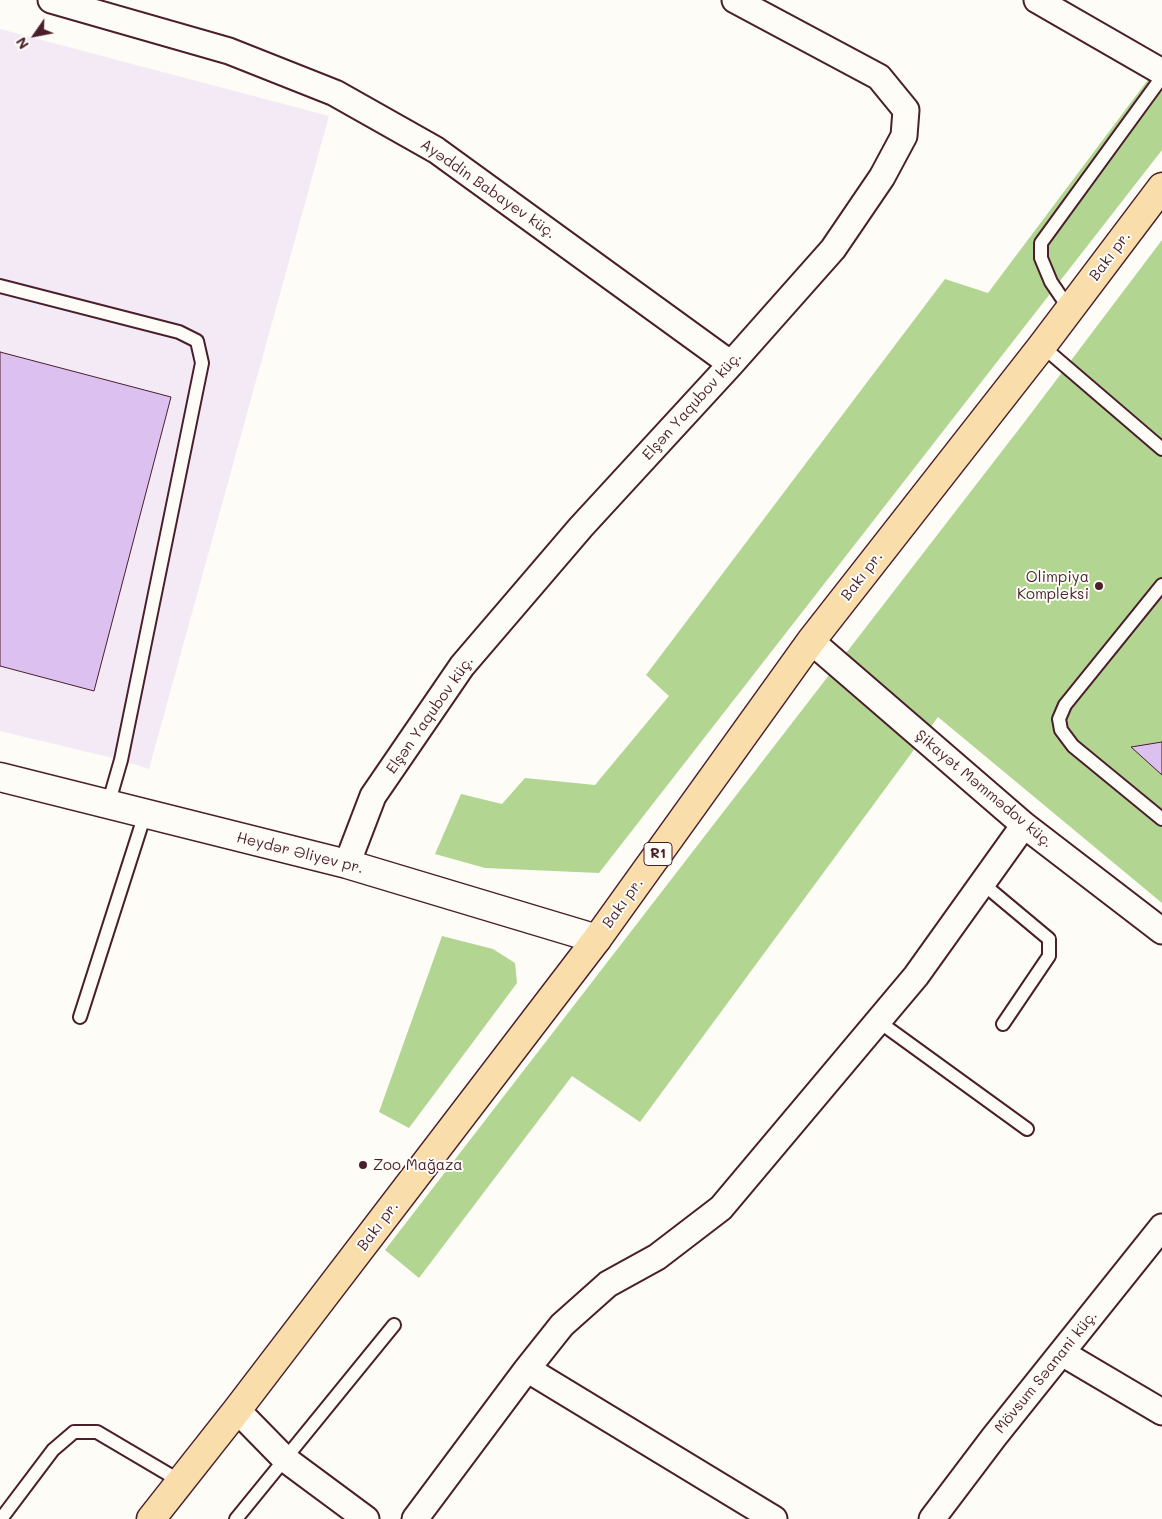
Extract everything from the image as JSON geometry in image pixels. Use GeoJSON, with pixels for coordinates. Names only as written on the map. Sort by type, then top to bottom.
{"type":"FeatureCollection","features":[{"type":"Feature","properties":{"kind":"main road","name":"Bakı pr."},"geometry":{"type":"LineString","coordinates":[[151,1519],[238,1410],[597,939],[811,641],[1070,310],[1162,187]]}},
{"type":"Feature","properties":{"kind":"main road","name":"Heydər Əliyev pr."},"geometry":{"type":"LineString","coordinates":[[0,777],[347,864],[597,939]]}},
{"type":"Feature","properties":{"kind":"street","name":"Ayəddin Babayev küç."},"geometry":{"type":"LineString","coordinates":[[51,0],[229,51],[335,93],[436,150],[731,364]]}},
{"type":"Feature","properties":{"kind":"street","name":"Elşən Yaqubov küç."},"geometry":{"type":"LineString","coordinates":[[347,864],[374,796],[462,666],[581,527],[731,364],[833,249],[882,177],[904,136],[906,110],[879,77],[735,0]]}},
{"type":"Feature","properties":{"kind":"street"},"geometry":{"type":"LineString","coordinates":[[1038,0],[1162,72]]}},
{"type":"Feature","properties":{"kind":"street","name":"Şikayət Məmmədov küç."},"geometry":{"type":"LineString","coordinates":[[811,641],[1024,826],[1162,931]]}},
{"type":"Feature","properties":{"kind":"street"},"geometry":{"type":"LineString","coordinates":[[415,1519],[562,1325],[608,1284],[657,1257],[721,1208],[916,976],[1024,826]]}},
{"type":"Feature","properties":{"kind":"street","name":"Mövsum Səanani küç."},"geometry":{"type":"LineString","coordinates":[[940,1517],[994,1438],[1162,1227]]}},
{"type":"Feature","properties":{"kind":"street"},"geometry":{"type":"LineString","coordinates":[[1062,1352],[1162,1412]]}},
{"type":"Feature","properties":{"kind":"street"},"geometry":{"type":"LineString","coordinates":[[528,1369],[774,1519]]}},
{"type":"Feature","properties":{"kind":"street"},"geometry":{"type":"LineString","coordinates":[[238,1410],[285,1459],[366,1519]]}},
{"type":"Feature","properties":{"kind":"lane"},"geometry":{"type":"LineString","coordinates":[[1070,310],[1051,282],[1041,258],[1041,243],[1162,77]]}},
{"type":"Feature","properties":{"kind":"lane"},"geometry":{"type":"LineString","coordinates":[[0,286],[179,332],[197,341],[202,362],[121,760],[108,805]]}},
{"type":"Feature","properties":{"kind":"lane"},"geometry":{"type":"LineString","coordinates":[[1042,346],[1162,449]]}},
{"type":"Feature","properties":{"kind":"lane"},"geometry":{"type":"LineString","coordinates":[[1162,585],[1065,705],[1059,719],[1061,730],[1073,746],[1162,819]]}},
{"type":"Feature","properties":{"kind":"lane"},"geometry":{"type":"LineString","coordinates":[[80,1017],[145,814]]}},
{"type":"Feature","properties":{"kind":"lane"},"geometry":{"type":"LineString","coordinates":[[982,883],[1048,939],[1049,956],[1003,1024]]}},
{"type":"Feature","properties":{"kind":"lane"},"geometry":{"type":"LineString","coordinates":[[878,1021],[1027,1130]]}},
{"type":"Feature","properties":{"kind":"lane"},"geometry":{"type":"LineString","coordinates":[[236,1519],[394,1325]]}},
{"type":"Feature","properties":{"kind":"lane"},"geometry":{"type":"LineString","coordinates":[[1,1519],[54,1450],[74,1432],[97,1432],[180,1481]]}},
{"type":"Feature","properties":{"kind":"shaded area"},"geometry":{"type":"Polygon","coordinates":[[[0,29],[329,116],[149,769],[121,760],[0,731],[0,29]]]}},
{"type":"Feature","properties":{"kind":"green space"},"geometry":{"type":"Polygon","coordinates":[[[1162,61],[1162,150],[599,873],[485,868],[435,854],[461,794],[502,804],[525,778],[595,785],[669,696],[646,675],[945,279],[988,293],[1162,61]]]}},
{"type":"Feature","properties":{"kind":"green space"},"geometry":{"type":"Polygon","coordinates":[[[1162,240],[1162,903],[938,717],[640,1122],[572,1076],[419,1278],[385,1250],[1026,420],[1162,240]]]}},
{"type":"Feature","properties":{"kind":"green space"},"geometry":{"type":"Polygon","coordinates":[[[442,936],[493,949],[515,963],[517,983],[409,1128],[379,1112],[442,936]]]}},
{"type":"Feature","properties":{"kind":"building"},"geometry":{"type":"Polygon","coordinates":[[[0,352],[171,397],[94,691],[0,666],[0,352]]]}},
{"type":"Feature","properties":{"kind":"building"},"geometry":{"type":"Polygon","coordinates":[[[1162,742],[1162,775],[1131,747],[1162,742]]]}},
{"type":"Feature","properties":{"kind":"place","name":"Olimpiya Kompleksi"},"geometry":{"type":"Point","coordinates":[1099,586]}},
{"type":"Feature","properties":{"kind":"place","name":"Zoo Mağaza"},"geometry":{"type":"Point","coordinates":[363,1165]}}]}
